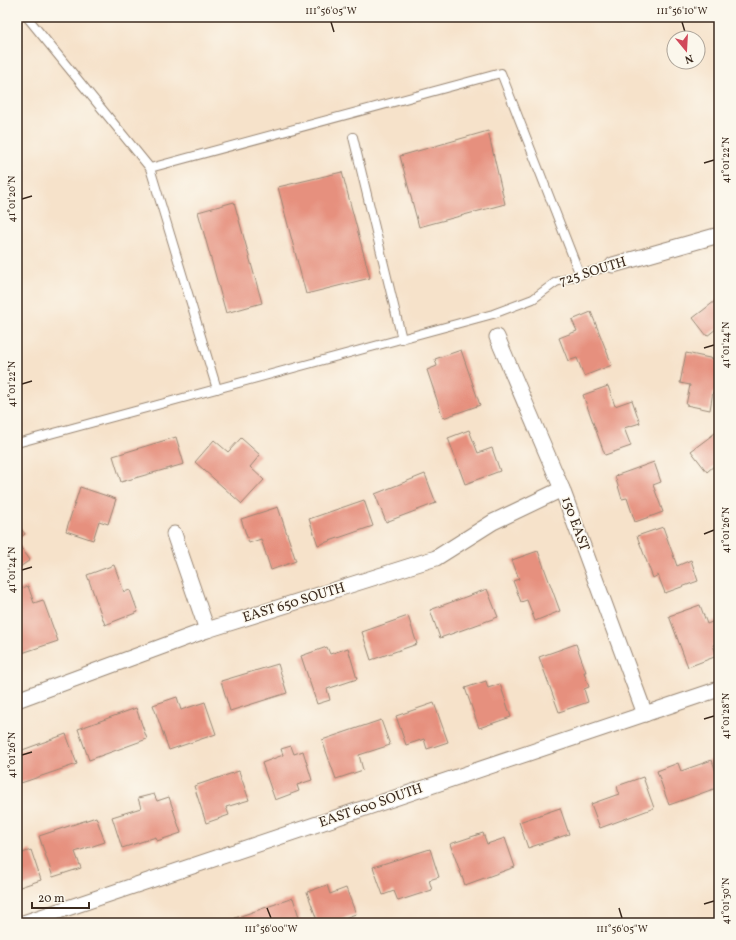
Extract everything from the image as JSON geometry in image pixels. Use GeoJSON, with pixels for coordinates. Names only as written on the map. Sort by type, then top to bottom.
{"type":"FeatureCollection","features":[{"type":"Feature","properties":{"kind":"street","name":"725 SOUTH"},"geometry":{"type":"LineString","coordinates":[[613,265],[719,235]]}},
{"type":"Feature","properties":{"kind":"street","name":"150 EAST"},"geometry":{"type":"LineString","coordinates":[[497,337],[562,489],[645,714]]}},
{"type":"Feature","properties":{"kind":"street","name":"EAST 650 SOUTH"},"geometry":{"type":"LineString","coordinates":[[17,700],[207,630],[436,558],[493,522],[562,489]]}},
{"type":"Feature","properties":{"kind":"street"},"geometry":{"type":"LineString","coordinates":[[174,534],[207,630]]}},
{"type":"Feature","properties":{"kind":"street","name":"EAST 600 SOUTH"},"geometry":{"type":"LineString","coordinates":[[23,923],[719,688]]}},
{"type":"Feature","properties":{"kind":"lane"},"geometry":{"type":"LineString","coordinates":[[27,17],[150,168],[217,389]]}},
{"type":"Feature","properties":{"kind":"lane"},"geometry":{"type":"LineString","coordinates":[[150,168],[501,73],[580,275]]}},
{"type":"Feature","properties":{"kind":"lane"},"geometry":{"type":"LineString","coordinates":[[352,137],[402,339]]}},
{"type":"Feature","properties":{"kind":"lane","name":"725 SOUTH"},"geometry":{"type":"LineString","coordinates":[[17,443],[493,314],[533,299],[556,282],[613,265]]}},
{"type":"Feature","properties":{"kind":"building"},"geometry":{"type":"Polygon","coordinates":[[[488,131],[505,204],[419,227],[400,156],[488,131]]]}},
{"type":"Feature","properties":{"kind":"building"},"geometry":{"type":"Polygon","coordinates":[[[342,172],[370,278],[306,294],[278,187],[342,172]]]}},
{"type":"Feature","properties":{"kind":"building"},"geometry":{"type":"Polygon","coordinates":[[[234,202],[262,303],[226,313],[198,212],[234,202]]]}},
{"type":"Feature","properties":{"kind":"building"},"geometry":{"type":"Polygon","coordinates":[[[719,298],[719,332],[716,329],[707,336],[693,318],[719,298]]]}},
{"type":"Feature","properties":{"kind":"building"},"geometry":{"type":"Polygon","coordinates":[[[591,312],[612,365],[584,376],[577,358],[568,361],[559,338],[577,331],[572,320],[591,312]]]}},
{"type":"Feature","properties":{"kind":"building"},"geometry":{"type":"Polygon","coordinates":[[[461,350],[480,405],[443,418],[427,370],[437,366],[435,359],[461,350]]]}},
{"type":"Feature","properties":{"kind":"building"},"geometry":{"type":"Polygon","coordinates":[[[686,353],[719,360],[719,393],[713,392],[710,410],[686,405],[690,385],[680,383],[686,353]]]}},
{"type":"Feature","properties":{"kind":"building"},"geometry":{"type":"Polygon","coordinates":[[[608,386],[615,406],[632,400],[640,423],[624,428],[631,446],[605,455],[583,395],[608,386]]]}},
{"type":"Feature","properties":{"kind":"building"},"geometry":{"type":"Polygon","coordinates":[[[469,430],[478,453],[492,448],[500,471],[465,484],[448,438],[469,430]]]}},
{"type":"Feature","properties":{"kind":"building"},"geometry":{"type":"Polygon","coordinates":[[[719,430],[719,470],[715,465],[707,472],[691,451],[719,430]]]}},
{"type":"Feature","properties":{"kind":"building"},"geometry":{"type":"Polygon","coordinates":[[[176,437],[184,464],[121,482],[113,456],[176,437]]]}},
{"type":"Feature","properties":{"kind":"building"},"geometry":{"type":"Polygon","coordinates":[[[241,438],[260,455],[250,467],[264,480],[242,504],[195,462],[214,440],[228,452],[241,438]]]}},
{"type":"Feature","properties":{"kind":"building"},"geometry":{"type":"Polygon","coordinates":[[[654,462],[661,482],[653,485],[663,512],[635,522],[627,498],[622,499],[615,476],[654,462]]]}},
{"type":"Feature","properties":{"kind":"building"},"geometry":{"type":"Polygon","coordinates":[[[425,474],[436,503],[386,522],[375,494],[425,474]]]}},
{"type":"Feature","properties":{"kind":"building"},"geometry":{"type":"Polygon","coordinates":[[[80,487],[116,499],[108,524],[99,521],[93,540],[66,531],[80,487]]]}},
{"type":"Feature","properties":{"kind":"building"},"geometry":{"type":"Polygon","coordinates":[[[364,500],[373,526],[318,545],[309,519],[364,500]]]}},
{"type":"Feature","properties":{"kind":"building"},"geometry":{"type":"Polygon","coordinates":[[[278,507],[296,561],[271,570],[261,539],[249,543],[241,519],[278,507]]]}},
{"type":"Feature","properties":{"kind":"building"},"geometry":{"type":"Polygon","coordinates":[[[17,523],[25,534],[17,540],[17,523]]]}},
{"type":"Feature","properties":{"kind":"building"},"geometry":{"type":"Polygon","coordinates":[[[663,527],[677,566],[691,560],[698,581],[665,593],[658,575],[653,578],[637,536],[663,527]]]}},
{"type":"Feature","properties":{"kind":"building"},"geometry":{"type":"Polygon","coordinates":[[[17,542],[30,560],[17,569],[17,542]]]}},
{"type":"Feature","properties":{"kind":"building"},"geometry":{"type":"Polygon","coordinates":[[[538,551],[560,611],[535,621],[527,600],[521,602],[513,581],[519,579],[512,560],[538,551]]]}},
{"type":"Feature","properties":{"kind":"building"},"geometry":{"type":"Polygon","coordinates":[[[114,565],[124,592],[130,590],[138,612],[105,625],[87,575],[114,565]]]}},
{"type":"Feature","properties":{"kind":"building"},"geometry":{"type":"Polygon","coordinates":[[[28,586],[34,603],[43,600],[58,641],[22,653],[17,638],[17,590],[28,586]]]}},
{"type":"Feature","properties":{"kind":"building"},"geometry":{"type":"Polygon","coordinates":[[[487,589],[498,617],[440,638],[430,610],[487,589]]]}},
{"type":"Feature","properties":{"kind":"building"},"geometry":{"type":"Polygon","coordinates":[[[700,605],[707,624],[717,620],[719,625],[719,642],[713,645],[717,656],[688,667],[669,616],[700,605]]]}},
{"type":"Feature","properties":{"kind":"building"},"geometry":{"type":"Polygon","coordinates":[[[408,616],[417,644],[371,660],[362,632],[408,616]]]}},
{"type":"Feature","properties":{"kind":"building"},"geometry":{"type":"Polygon","coordinates":[[[576,644],[586,672],[584,672],[589,687],[584,689],[588,702],[559,712],[539,657],[576,644]]]}},
{"type":"Feature","properties":{"kind":"building"},"geometry":{"type":"Polygon","coordinates":[[[327,647],[330,654],[348,648],[357,679],[327,689],[330,700],[317,704],[301,656],[327,647]]]}},
{"type":"Feature","properties":{"kind":"building"},"geometry":{"type":"Polygon","coordinates":[[[278,664],[287,693],[230,711],[221,681],[278,664]]]}},
{"type":"Feature","properties":{"kind":"building"},"geometry":{"type":"Polygon","coordinates":[[[486,681],[488,688],[500,684],[511,717],[479,728],[465,688],[486,681]]]}},
{"type":"Feature","properties":{"kind":"building"},"geometry":{"type":"Polygon","coordinates":[[[177,697],[181,710],[205,702],[216,734],[169,750],[153,705],[177,697]]]}},
{"type":"Feature","properties":{"kind":"building"},"geometry":{"type":"Polygon","coordinates":[[[434,703],[448,742],[427,749],[424,739],[406,745],[396,716],[434,703]]]}},
{"type":"Feature","properties":{"kind":"building"},"geometry":{"type":"Polygon","coordinates":[[[136,708],[147,739],[89,760],[78,729],[136,708]]]}},
{"type":"Feature","properties":{"kind":"building"},"geometry":{"type":"Polygon","coordinates":[[[381,720],[390,745],[359,755],[363,770],[336,779],[322,740],[381,720]]]}},
{"type":"Feature","properties":{"kind":"building"},"geometry":{"type":"Polygon","coordinates":[[[66,734],[77,764],[21,783],[17,773],[17,752],[66,734]]]}},
{"type":"Feature","properties":{"kind":"building"},"geometry":{"type":"Polygon","coordinates":[[[291,746],[294,754],[303,751],[312,780],[297,785],[299,791],[275,800],[262,763],[283,755],[281,749],[291,746]]]}},
{"type":"Feature","properties":{"kind":"building"},"geometry":{"type":"Polygon","coordinates":[[[712,760],[719,781],[719,787],[669,805],[657,771],[678,763],[681,771],[712,760]]]}},
{"type":"Feature","properties":{"kind":"building"},"geometry":{"type":"Polygon","coordinates":[[[239,771],[249,800],[226,807],[229,815],[206,823],[194,786],[239,771]]]}},
{"type":"Feature","properties":{"kind":"building"},"geometry":{"type":"Polygon","coordinates":[[[643,777],[654,808],[600,828],[591,804],[619,794],[617,786],[643,777]]]}},
{"type":"Feature","properties":{"kind":"building"},"geometry":{"type":"Polygon","coordinates":[[[154,794],[157,801],[169,797],[181,833],[157,841],[156,837],[122,848],[112,817],[141,808],[138,798],[154,794]]]}},
{"type":"Feature","properties":{"kind":"building"},"geometry":{"type":"Polygon","coordinates":[[[560,808],[569,834],[528,848],[519,822],[560,808]]]}},
{"type":"Feature","properties":{"kind":"building"},"geometry":{"type":"Polygon","coordinates":[[[96,817],[105,842],[75,852],[81,868],[53,877],[39,836],[96,817]]]}},
{"type":"Feature","properties":{"kind":"building"},"geometry":{"type":"Polygon","coordinates":[[[483,833],[487,844],[505,838],[515,867],[465,885],[450,844],[483,833]]]}},
{"type":"Feature","properties":{"kind":"building"},"geometry":{"type":"Polygon","coordinates":[[[430,849],[439,877],[429,880],[432,890],[398,901],[394,891],[383,895],[373,867],[430,849]]]}},
{"type":"Feature","properties":{"kind":"building"},"geometry":{"type":"Polygon","coordinates":[[[31,850],[41,880],[17,888],[17,855],[31,850]]]}},
{"type":"Feature","properties":{"kind":"building"},"geometry":{"type":"Polygon","coordinates":[[[327,885],[330,894],[346,888],[356,914],[330,923],[318,923],[307,892],[327,885]]]}},
{"type":"Feature","properties":{"kind":"building"},"geometry":{"type":"Polygon","coordinates":[[[293,898],[301,923],[237,923],[235,918],[293,898]]]}}]}
